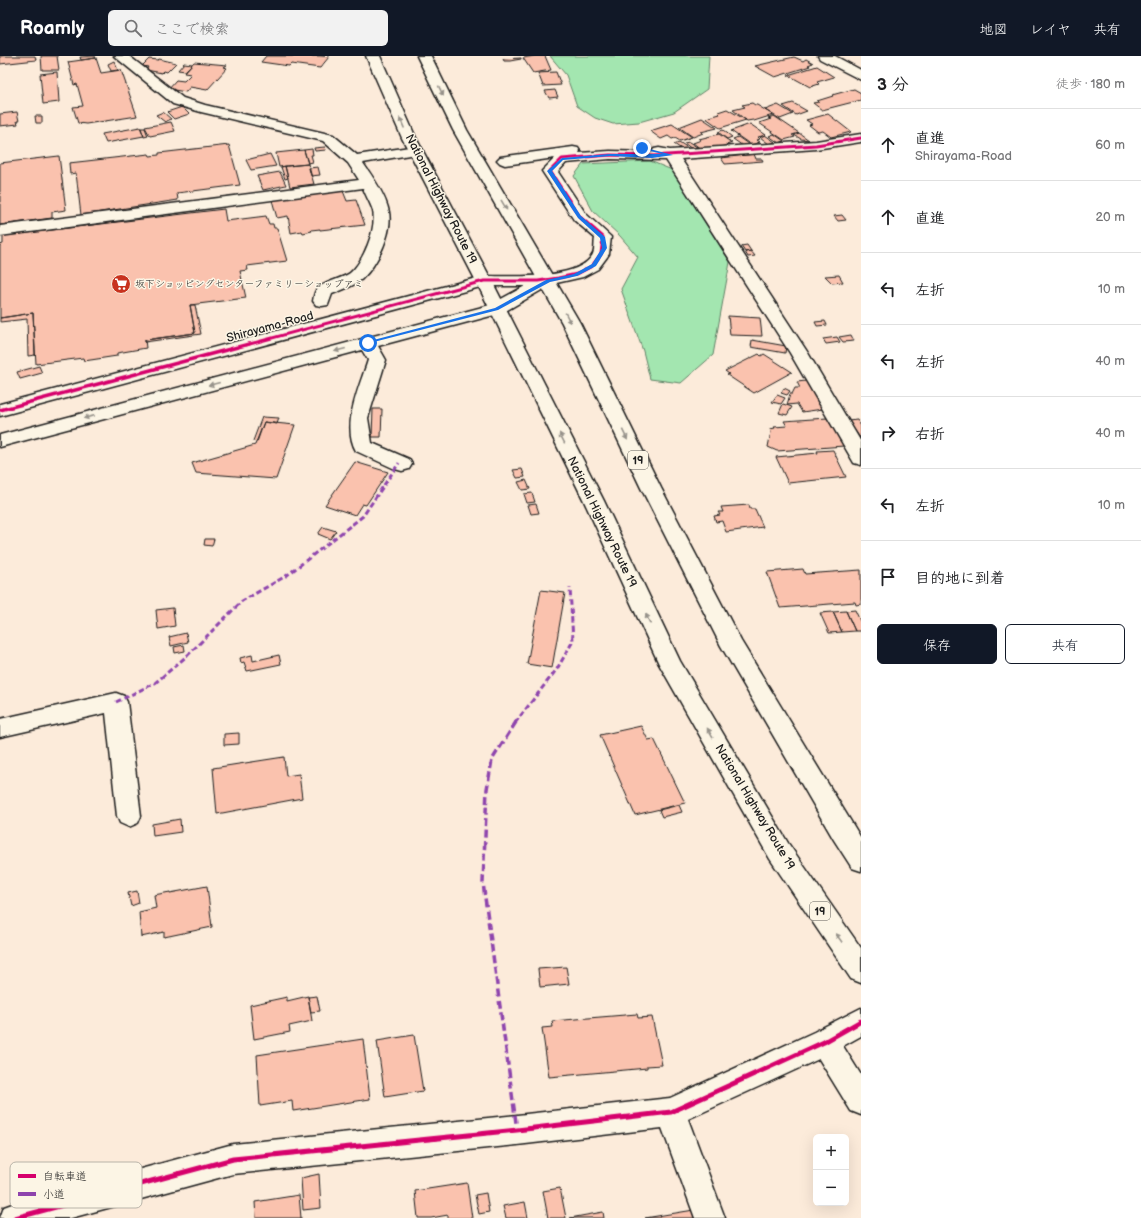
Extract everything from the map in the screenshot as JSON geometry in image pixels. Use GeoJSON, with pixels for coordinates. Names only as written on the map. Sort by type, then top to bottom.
{"type":"FeatureCollection","features":[{"type":"Feature","properties":{"kind":"main road"},"geometry":{"type":"LineString","coordinates":[[121,56],[178,100],[201,108],[328,138],[354,160],[369,183],[381,212],[381,226],[372,256],[356,276],[340,285],[324,291],[322,301]]}},
{"type":"Feature","properties":{"kind":"main road","name":"National Highway Route 19"},"geometry":{"type":"LineString","coordinates":[[373,56],[416,150],[484,281],[496,309],[594,501],[670,664],[779,851],[861,970]]}},
{"type":"Feature","properties":{"kind":"main road","name":"19"},"geometry":{"type":"LineString","coordinates":[[424,56],[460,130],[548,281],[732,646],[861,860]]}},
{"type":"Feature","properties":{"kind":"main road"},"geometry":{"type":"LineString","coordinates":[[825,56],[861,76]]}},
{"type":"Feature","properties":{"kind":"main road"},"geometry":{"type":"LineString","coordinates":[[0,441],[496,309],[548,281],[575,275],[594,265],[604,248],[603,237],[580,217],[550,171],[562,159],[610,155],[671,155],[816,145],[861,138]]}},
{"type":"Feature","properties":{"kind":"main road"},"geometry":{"type":"LineString","coordinates":[[505,160],[586,150],[642,148],[671,155],[799,353],[861,458]]}},
{"type":"Feature","properties":{"kind":"main road"},"geometry":{"type":"LineString","coordinates":[[354,160],[416,150]]}},
{"type":"Feature","properties":{"kind":"main road"},"geometry":{"type":"LineString","coordinates":[[0,231],[369,183]]}},
{"type":"Feature","properties":{"kind":"main road","name":"Shirayama-Road"},"geometry":{"type":"LineString","coordinates":[[0,410],[484,281],[548,281]]}},
{"type":"Feature","properties":{"kind":"main road"},"geometry":{"type":"LineString","coordinates":[[368,343],[377,360],[359,418],[363,446],[402,464]]}},
{"type":"Feature","properties":{"kind":"main road"},"geometry":{"type":"LineString","coordinates":[[0,728],[116,702],[129,816]]}},
{"type":"Feature","properties":{"kind":"main road"},"geometry":{"type":"LineString","coordinates":[[142,1184],[233,1159],[517,1130],[671,1112],[824,1042],[861,1021]]}},
{"type":"Feature","properties":{"kind":"main road"},"geometry":{"type":"LineString","coordinates":[[824,1042],[861,1101]]}},
{"type":"Feature","properties":{"kind":"main road"},"geometry":{"type":"LineString","coordinates":[[671,1112],[710,1218]]}},
{"type":"Feature","properties":{"kind":"main road"},"geometry":{"type":"LineString","coordinates":[[15,1218],[52,1208]]}},
{"type":"Feature","properties":{"kind":"green space"},"geometry":{"type":"Polygon","coordinates":[[[550,56],[709,56],[707,89],[674,112],[639,122],[613,124],[595,118],[577,106],[566,75],[550,56]]]}},
{"type":"Feature","properties":{"kind":"green space"},"geometry":{"type":"Polygon","coordinates":[[[650,161],[672,170],[730,262],[713,355],[681,383],[650,379],[643,351],[621,289],[638,257],[620,236],[593,211],[574,176],[583,164],[650,161]]]}},
{"type":"Feature","properties":{"kind":"building"},"geometry":{"type":"Polygon","coordinates":[[[0,56],[35,56],[36,60],[0,64],[0,56]]]}},
{"type":"Feature","properties":{"kind":"building"},"geometry":{"type":"Polygon","coordinates":[[[41,56],[57,56],[59,70],[42,70],[41,56]]]}},
{"type":"Feature","properties":{"kind":"building"},"geometry":{"type":"Polygon","coordinates":[[[95,56],[96,58],[81,60],[80,57],[95,56]]]}},
{"type":"Feature","properties":{"kind":"building"},"geometry":{"type":"Polygon","coordinates":[[[266,56],[329,57],[320,68],[261,62],[266,56]]]}},
{"type":"Feature","properties":{"kind":"building"},"geometry":{"type":"Polygon","coordinates":[[[545,56],[551,70],[533,73],[523,58],[545,56]]]}},
{"type":"Feature","properties":{"kind":"building"},"geometry":{"type":"Polygon","coordinates":[[[794,57],[803,61],[806,59],[813,63],[808,65],[810,66],[775,77],[755,66],[794,57]]]}},
{"type":"Feature","properties":{"kind":"building"},"geometry":{"type":"Polygon","coordinates":[[[96,58],[101,73],[121,70],[137,116],[86,124],[78,123],[73,107],[83,106],[77,84],[74,85],[68,62],[96,58]]]}},
{"type":"Feature","properties":{"kind":"building"},"geometry":{"type":"Polygon","coordinates":[[[521,58],[510,61],[504,61],[503,59],[521,58]]]}},
{"type":"Feature","properties":{"kind":"building"},"geometry":{"type":"Polygon","coordinates":[[[149,59],[159,59],[176,63],[167,72],[164,71],[162,73],[146,70],[148,67],[142,66],[149,59]]]}},
{"type":"Feature","properties":{"kind":"building"},"geometry":{"type":"Polygon","coordinates":[[[114,61],[118,70],[111,71],[108,64],[114,61]]]}},
{"type":"Feature","properties":{"kind":"building"},"geometry":{"type":"Polygon","coordinates":[[[194,62],[227,65],[224,67],[227,68],[207,90],[190,87],[186,92],[168,89],[176,80],[184,81],[191,74],[184,73],[194,62]]]}},
{"type":"Feature","properties":{"kind":"building"},"geometry":{"type":"Polygon","coordinates":[[[184,63],[192,64],[185,71],[178,70],[184,63]]]}},
{"type":"Feature","properties":{"kind":"building"},"geometry":{"type":"Polygon","coordinates":[[[817,66],[834,77],[817,82],[819,84],[810,87],[788,75],[817,66]]]}},
{"type":"Feature","properties":{"kind":"building"},"geometry":{"type":"Polygon","coordinates":[[[57,72],[59,102],[43,104],[40,74],[57,72]]]}},
{"type":"Feature","properties":{"kind":"building"},"geometry":{"type":"Polygon","coordinates":[[[556,72],[561,85],[543,86],[538,73],[556,72]]]}},
{"type":"Feature","properties":{"kind":"building"},"geometry":{"type":"Polygon","coordinates":[[[854,89],[861,93],[861,100],[822,110],[813,103],[833,96],[832,95],[854,89]]]}},
{"type":"Feature","properties":{"kind":"building"},"geometry":{"type":"Polygon","coordinates":[[[555,90],[558,97],[549,98],[545,91],[555,90]]]}},
{"type":"Feature","properties":{"kind":"building"},"geometry":{"type":"Polygon","coordinates":[[[752,103],[773,115],[754,121],[747,121],[733,110],[745,107],[742,105],[752,103]]]}},
{"type":"Feature","properties":{"kind":"building"},"geometry":{"type":"Polygon","coordinates":[[[793,103],[807,111],[796,115],[783,106],[793,103]]]}},
{"type":"Feature","properties":{"kind":"building"},"geometry":{"type":"Polygon","coordinates":[[[778,105],[793,114],[780,119],[765,110],[778,105]]]}},
{"type":"Feature","properties":{"kind":"building"},"geometry":{"type":"Polygon","coordinates":[[[182,107],[189,114],[174,119],[167,112],[182,107]]]}},
{"type":"Feature","properties":{"kind":"building"},"geometry":{"type":"Polygon","coordinates":[[[727,109],[746,120],[720,128],[706,118],[720,114],[718,112],[727,109]]]}},
{"type":"Feature","properties":{"kind":"building"},"geometry":{"type":"Polygon","coordinates":[[[17,112],[19,121],[17,121],[18,124],[0,126],[0,114],[17,112]]]}},
{"type":"Feature","properties":{"kind":"building"},"geometry":{"type":"Polygon","coordinates":[[[163,112],[171,119],[165,122],[156,115],[163,112]]]}},
{"type":"Feature","properties":{"kind":"building"},"geometry":{"type":"Polygon","coordinates":[[[828,114],[851,132],[831,137],[823,131],[818,132],[809,125],[812,124],[806,120],[828,114]]]}},
{"type":"Feature","properties":{"kind":"building"},"geometry":{"type":"Polygon","coordinates":[[[35,116],[42,116],[42,123],[36,123],[35,116]]]}},
{"type":"Feature","properties":{"kind":"building"},"geometry":{"type":"Polygon","coordinates":[[[774,116],[799,133],[792,135],[795,137],[784,140],[759,123],[771,119],[768,118],[774,116]]]}},
{"type":"Feature","properties":{"kind":"building"},"geometry":{"type":"Polygon","coordinates":[[[702,118],[717,128],[701,132],[703,133],[693,137],[679,127],[702,118]]]}},
{"type":"Feature","properties":{"kind":"building"},"geometry":{"type":"Polygon","coordinates":[[[171,122],[175,131],[150,136],[145,127],[171,122]]]}},
{"type":"Feature","properties":{"kind":"building"},"geometry":{"type":"Polygon","coordinates":[[[672,124],[692,137],[680,141],[675,138],[672,139],[668,136],[661,139],[650,131],[672,124]]]}},
{"type":"Feature","properties":{"kind":"building"},"geometry":{"type":"Polygon","coordinates":[[[750,124],[766,135],[758,137],[760,139],[757,140],[760,142],[751,145],[731,131],[750,124]]]}},
{"type":"Feature","properties":{"kind":"building"},"geometry":{"type":"Polygon","coordinates":[[[140,127],[144,136],[106,143],[102,134],[140,127]]]}},
{"type":"Feature","properties":{"kind":"building"},"geometry":{"type":"Polygon","coordinates":[[[141,128],[145,128],[148,136],[144,137],[141,128]]]}},
{"type":"Feature","properties":{"kind":"building"},"geometry":{"type":"Polygon","coordinates":[[[723,130],[732,137],[727,139],[718,132],[723,130]]]}},
{"type":"Feature","properties":{"kind":"building"},"geometry":{"type":"Polygon","coordinates":[[[799,133],[809,140],[801,139],[794,135],[799,133]]]}},
{"type":"Feature","properties":{"kind":"building"},"geometry":{"type":"Polygon","coordinates":[[[719,134],[732,143],[718,148],[701,149],[693,143],[701,140],[699,139],[719,134]]]}},
{"type":"Feature","properties":{"kind":"building"},"geometry":{"type":"Polygon","coordinates":[[[774,134],[784,141],[779,143],[769,136],[774,134]]]}},
{"type":"Feature","properties":{"kind":"building"},"geometry":{"type":"Polygon","coordinates":[[[765,135],[775,142],[769,144],[760,137],[765,135]]]}},
{"type":"Feature","properties":{"kind":"building"},"geometry":{"type":"Polygon","coordinates":[[[738,137],[748,144],[743,146],[733,139],[738,137]]]}},
{"type":"Feature","properties":{"kind":"building"},"geometry":{"type":"Polygon","coordinates":[[[679,142],[688,148],[683,150],[674,144],[679,142]]]}},
{"type":"Feature","properties":{"kind":"building"},"geometry":{"type":"Polygon","coordinates":[[[689,142],[697,147],[692,149],[684,143],[689,142]]]}},
{"type":"Feature","properties":{"kind":"building"},"geometry":{"type":"Polygon","coordinates":[[[229,145],[240,185],[177,193],[178,200],[81,215],[76,173],[70,174],[69,163],[149,154],[150,156],[159,155],[159,153],[229,145]]]}},
{"type":"Feature","properties":{"kind":"building"},"geometry":{"type":"Polygon","coordinates":[[[325,147],[326,150],[315,151],[314,148],[325,147]]]}},
{"type":"Feature","properties":{"kind":"building"},"geometry":{"type":"Polygon","coordinates":[[[312,149],[313,155],[311,155],[313,162],[308,163],[304,150],[312,149]]]}},
{"type":"Feature","properties":{"kind":"building"},"geometry":{"type":"Polygon","coordinates":[[[304,150],[308,164],[279,167],[276,153],[304,150]]]}},
{"type":"Feature","properties":{"kind":"building"},"geometry":{"type":"Polygon","coordinates":[[[270,154],[276,166],[251,170],[246,160],[270,154]]]}},
{"type":"Feature","properties":{"kind":"building"},"geometry":{"type":"Polygon","coordinates":[[[754,154],[756,159],[762,159],[763,161],[725,164],[721,158],[754,154]]]}},
{"type":"Feature","properties":{"kind":"building"},"geometry":{"type":"Polygon","coordinates":[[[59,156],[66,210],[52,212],[52,218],[0,225],[0,163],[59,156]]]}},
{"type":"Feature","properties":{"kind":"building"},"geometry":{"type":"Polygon","coordinates":[[[308,164],[314,184],[290,187],[285,166],[308,164]]]}},
{"type":"Feature","properties":{"kind":"building"},"geometry":{"type":"Polygon","coordinates":[[[285,166],[288,178],[285,179],[281,167],[285,166]]]}},
{"type":"Feature","properties":{"kind":"building"},"geometry":{"type":"Polygon","coordinates":[[[318,167],[320,175],[311,176],[309,168],[318,167]]]}},
{"type":"Feature","properties":{"kind":"building"},"geometry":{"type":"Polygon","coordinates":[[[280,172],[286,185],[263,190],[257,176],[280,172]]]}},
{"type":"Feature","properties":{"kind":"building"},"geometry":{"type":"Polygon","coordinates":[[[343,191],[347,201],[356,200],[365,225],[311,230],[312,231],[303,233],[302,231],[291,233],[288,216],[277,218],[272,200],[343,191]]]}},
{"type":"Feature","properties":{"kind":"building","name":"坂下ショッピングセンターファミリーショップアミ"},"geometry":{"type":"Polygon","coordinates":[[[224,209],[226,221],[266,216],[269,224],[273,224],[274,228],[277,228],[287,261],[247,266],[248,270],[240,271],[246,298],[190,305],[195,333],[145,340],[146,348],[117,353],[117,356],[84,361],[83,358],[36,364],[33,313],[0,318],[0,245],[3,244],[3,236],[224,209]]]}},
{"type":"Feature","properties":{"kind":"building"},"geometry":{"type":"Polygon","coordinates":[[[842,215],[846,220],[838,221],[834,216],[842,215]]]}},
{"type":"Feature","properties":{"kind":"building"},"geometry":{"type":"Polygon","coordinates":[[[747,245],[751,251],[745,252],[741,246],[747,245]]]}},
{"type":"Feature","properties":{"kind":"building"},"geometry":{"type":"Polygon","coordinates":[[[751,251],[755,256],[748,257],[745,252],[751,251]]]}},
{"type":"Feature","properties":{"kind":"building"},"geometry":{"type":"Polygon","coordinates":[[[839,275],[843,282],[832,283],[825,276],[839,275]]]}},
{"type":"Feature","properties":{"kind":"building"},"geometry":{"type":"Polygon","coordinates":[[[190,305],[195,305],[201,334],[145,342],[145,340],[195,333],[190,305]]]}},
{"type":"Feature","properties":{"kind":"building"},"geometry":{"type":"Polygon","coordinates":[[[33,313],[35,355],[28,356],[27,319],[0,322],[0,318],[33,313]]]}},
{"type":"Feature","properties":{"kind":"building"},"geometry":{"type":"Polygon","coordinates":[[[728,316],[760,318],[762,336],[730,335],[728,316]]]}},
{"type":"Feature","properties":{"kind":"building"},"geometry":{"type":"Polygon","coordinates":[[[825,321],[827,325],[817,326],[815,322],[825,321]]]}},
{"type":"Feature","properties":{"kind":"building"},"geometry":{"type":"Polygon","coordinates":[[[851,335],[854,341],[843,342],[839,337],[851,335]]]}},
{"type":"Feature","properties":{"kind":"building"},"geometry":{"type":"Polygon","coordinates":[[[837,337],[840,342],[826,344],[823,339],[837,337]]]}},
{"type":"Feature","properties":{"kind":"building"},"geometry":{"type":"Polygon","coordinates":[[[752,340],[786,346],[785,353],[751,347],[752,340]]]}},
{"type":"Feature","properties":{"kind":"building"},"geometry":{"type":"Polygon","coordinates":[[[759,354],[761,356],[764,354],[792,372],[754,393],[727,375],[729,374],[725,371],[759,354]]]}},
{"type":"Feature","properties":{"kind":"building"},"geometry":{"type":"Polygon","coordinates":[[[39,366],[42,373],[20,379],[17,372],[39,366]]]}},
{"type":"Feature","properties":{"kind":"building"},"geometry":{"type":"Polygon","coordinates":[[[806,381],[823,409],[802,412],[797,404],[787,405],[790,394],[792,394],[795,388],[800,388],[797,382],[806,381]]]}},
{"type":"Feature","properties":{"kind":"building"},"geometry":{"type":"Polygon","coordinates":[[[784,388],[790,391],[787,395],[781,393],[784,388]]]}},
{"type":"Feature","properties":{"kind":"building"},"geometry":{"type":"Polygon","coordinates":[[[777,395],[785,398],[781,404],[772,402],[777,395]]]}},
{"type":"Feature","properties":{"kind":"building"},"geometry":{"type":"Polygon","coordinates":[[[783,404],[792,407],[787,415],[779,413],[783,404]]]}},
{"type":"Feature","properties":{"kind":"building"},"geometry":{"type":"Polygon","coordinates":[[[373,409],[382,409],[381,437],[372,437],[373,409]]]}},
{"type":"Feature","properties":{"kind":"building"},"geometry":{"type":"Polygon","coordinates":[[[262,417],[279,418],[277,424],[264,422],[257,442],[253,441],[262,417]]]}},
{"type":"Feature","properties":{"kind":"building"},"geometry":{"type":"Polygon","coordinates":[[[827,418],[844,446],[777,451],[768,447],[771,432],[770,429],[775,428],[774,427],[787,426],[784,421],[827,418]]]}},
{"type":"Feature","properties":{"kind":"building"},"geometry":{"type":"Polygon","coordinates":[[[857,420],[861,426],[861,439],[848,421],[857,420]]]}},
{"type":"Feature","properties":{"kind":"building"},"geometry":{"type":"Polygon","coordinates":[[[264,422],[295,425],[276,479],[196,473],[192,463],[255,445],[264,422]]]}},
{"type":"Feature","properties":{"kind":"building"},"geometry":{"type":"Polygon","coordinates":[[[833,450],[846,477],[788,483],[776,457],[818,453],[817,451],[833,450]]]}},
{"type":"Feature","properties":{"kind":"building"},"geometry":{"type":"Polygon","coordinates":[[[355,462],[388,472],[366,505],[362,504],[355,515],[325,505],[355,462]]]}},
{"type":"Feature","properties":{"kind":"building"},"geometry":{"type":"Polygon","coordinates":[[[522,469],[525,477],[517,478],[513,470],[522,469]]]}},
{"type":"Feature","properties":{"kind":"building"},"geometry":{"type":"Polygon","coordinates":[[[526,480],[530,489],[522,490],[518,482],[526,480]]]}},
{"type":"Feature","properties":{"kind":"building"},"geometry":{"type":"Polygon","coordinates":[[[532,493],[535,502],[527,503],[524,494],[532,493]]]}},
{"type":"Feature","properties":{"kind":"building"},"geometry":{"type":"Polygon","coordinates":[[[536,504],[539,513],[531,514],[528,505],[536,504]]]}},
{"type":"Feature","properties":{"kind":"building"},"geometry":{"type":"Polygon","coordinates":[[[749,505],[750,509],[755,509],[763,527],[726,532],[722,521],[716,522],[714,516],[720,515],[718,512],[723,512],[721,507],[749,505]]]}},
{"type":"Feature","properties":{"kind":"building"},"geometry":{"type":"Polygon","coordinates":[[[323,527],[336,531],[330,539],[318,534],[323,527]]]}},
{"type":"Feature","properties":{"kind":"building"},"geometry":{"type":"Polygon","coordinates":[[[205,539],[214,539],[212,546],[204,545],[205,539]]]}},
{"type":"Feature","properties":{"kind":"building"},"geometry":{"type":"Polygon","coordinates":[[[803,569],[805,574],[861,570],[861,604],[856,605],[855,602],[780,608],[767,572],[803,569]]]}},
{"type":"Feature","properties":{"kind":"building"},"geometry":{"type":"Polygon","coordinates":[[[541,590],[565,593],[552,668],[527,664],[541,590]]]}},
{"type":"Feature","properties":{"kind":"building"},"geometry":{"type":"Polygon","coordinates":[[[173,608],[175,626],[158,629],[156,610],[173,608]]]}},
{"type":"Feature","properties":{"kind":"building"},"geometry":{"type":"Polygon","coordinates":[[[855,610],[861,623],[861,631],[855,631],[846,611],[855,610]]]}},
{"type":"Feature","properties":{"kind":"building"},"geometry":{"type":"Polygon","coordinates":[[[846,611],[855,631],[842,632],[833,612],[846,611]]]}},
{"type":"Feature","properties":{"kind":"building"},"geometry":{"type":"Polygon","coordinates":[[[833,612],[842,632],[829,633],[820,613],[833,612]]]}},
{"type":"Feature","properties":{"kind":"building"},"geometry":{"type":"Polygon","coordinates":[[[186,633],[188,642],[171,646],[169,637],[186,633]]]}},
{"type":"Feature","properties":{"kind":"building"},"geometry":{"type":"Polygon","coordinates":[[[184,645],[185,651],[175,653],[174,647],[184,645]]]}},
{"type":"Feature","properties":{"kind":"building"},"geometry":{"type":"Polygon","coordinates":[[[252,655],[253,661],[279,655],[281,664],[247,671],[244,662],[241,663],[240,658],[252,655]]]}},
{"type":"Feature","properties":{"kind":"building"},"geometry":{"type":"Polygon","coordinates":[[[641,726],[648,740],[654,739],[685,803],[635,815],[600,735],[641,726]]]}},
{"type":"Feature","properties":{"kind":"building"},"geometry":{"type":"Polygon","coordinates":[[[239,733],[239,744],[224,745],[224,734],[239,733]]]}},
{"type":"Feature","properties":{"kind":"building"},"geometry":{"type":"Polygon","coordinates":[[[284,757],[286,776],[299,774],[302,798],[217,814],[213,768],[284,757]]]}},
{"type":"Feature","properties":{"kind":"building"},"geometry":{"type":"Polygon","coordinates":[[[679,805],[682,812],[662,817],[659,810],[679,805]]]}},
{"type":"Feature","properties":{"kind":"building"},"geometry":{"type":"Polygon","coordinates":[[[180,819],[181,832],[153,836],[152,824],[180,819]]]}},
{"type":"Feature","properties":{"kind":"building"},"geometry":{"type":"Polygon","coordinates":[[[207,886],[212,927],[164,937],[164,932],[141,937],[139,912],[156,908],[154,895],[207,886]]]}},
{"type":"Feature","properties":{"kind":"building"},"geometry":{"type":"Polygon","coordinates":[[[137,891],[139,903],[131,906],[128,893],[137,891]]]}},
{"type":"Feature","properties":{"kind":"building"},"geometry":{"type":"Polygon","coordinates":[[[566,967],[569,984],[540,987],[538,969],[566,967]]]}},
{"type":"Feature","properties":{"kind":"building"},"geometry":{"type":"Polygon","coordinates":[[[308,996],[312,1021],[289,1026],[290,1032],[254,1039],[250,1005],[287,997],[287,1001],[308,996]]]}},
{"type":"Feature","properties":{"kind":"building"},"geometry":{"type":"Polygon","coordinates":[[[317,996],[320,1011],[311,1012],[308,997],[317,996]]]}},
{"type":"Feature","properties":{"kind":"building"},"geometry":{"type":"Polygon","coordinates":[[[637,1014],[638,1018],[652,1017],[662,1065],[647,1066],[647,1068],[549,1077],[542,1028],[553,1027],[552,1021],[637,1014]]]}},
{"type":"Feature","properties":{"kind":"building"},"geometry":{"type":"Polygon","coordinates":[[[414,1035],[423,1091],[385,1097],[377,1041],[414,1035]]]}},
{"type":"Feature","properties":{"kind":"building"},"geometry":{"type":"Polygon","coordinates":[[[363,1039],[370,1099],[293,1111],[292,1101],[260,1106],[257,1055],[363,1039]]]}},
{"type":"Feature","properties":{"kind":"building"},"geometry":{"type":"Polygon","coordinates":[[[319,1174],[321,1208],[303,1210],[301,1178],[319,1174]]]}},
{"type":"Feature","properties":{"kind":"building"},"geometry":{"type":"Polygon","coordinates":[[[467,1183],[472,1218],[448,1218],[448,1215],[431,1218],[418,1218],[415,1191],[467,1183]]]}},
{"type":"Feature","properties":{"kind":"building"},"geometry":{"type":"Polygon","coordinates":[[[560,1188],[566,1218],[548,1218],[543,1191],[560,1188]]]}},
{"type":"Feature","properties":{"kind":"building"},"geometry":{"type":"Polygon","coordinates":[[[486,1193],[489,1212],[479,1214],[475,1195],[486,1193]]]}},
{"type":"Feature","properties":{"kind":"building"},"geometry":{"type":"Polygon","coordinates":[[[299,1195],[301,1218],[256,1218],[255,1202],[299,1195]]]}},
{"type":"Feature","properties":{"kind":"building"},"geometry":{"type":"Polygon","coordinates":[[[525,1202],[528,1218],[506,1218],[503,1206],[525,1202]]]}},
{"type":"Feature","properties":{"kind":"building"},"geometry":{"type":"Polygon","coordinates":[[[694,1210],[696,1218],[645,1218],[694,1210]]]}},
{"type":"Feature","properties":{"kind":"building"},"geometry":{"type":"Polygon","coordinates":[[[603,1212],[604,1218],[570,1218],[603,1212]]]}},
{"type":"Feature","properties":{"kind":"marked path"},"geometry":{"type":"LineString","coordinates":[[116,702],[155,683],[188,655],[242,601],[286,576],[363,516],[399,463]]}},
{"type":"Feature","properties":{"kind":"marked path"},"geometry":{"type":"LineString","coordinates":[[517,1130],[483,883],[487,789],[492,760],[513,725],[557,669],[573,641],[570,588]]}},
{"type":"Feature","properties":{"kind":"cycle path"},"geometry":{"type":"LineString","coordinates":[[0,410],[484,281],[538,281],[577,274],[592,266],[601,254],[603,237],[580,217],[550,171],[562,159],[610,155],[652,156],[816,145],[861,138]]}},
{"type":"Feature","properties":{"kind":"cycle path"},"geometry":{"type":"LineString","coordinates":[[142,1184],[233,1159],[517,1130],[671,1112],[824,1042],[861,1021]]}},
{"type":"Feature","properties":{"kind":"cycle path"},"geometry":{"type":"LineString","coordinates":[[15,1218],[52,1208]]}},
{"type":"Feature","properties":{"kind":"place","name":"坂下ショッピングセンターファミリーショップアミ"},"geometry":{"type":"Point","coordinates":[121,284]}},
{"type":"Feature","properties":{"kind":"route"},"geometry":{"type":"LineString","coordinates":[[368,343],[496,309],[548,281],[575,275],[594,265],[604,248],[603,237],[580,217],[550,171],[562,159],[610,155],[671,155],[642,148]]}}]}
